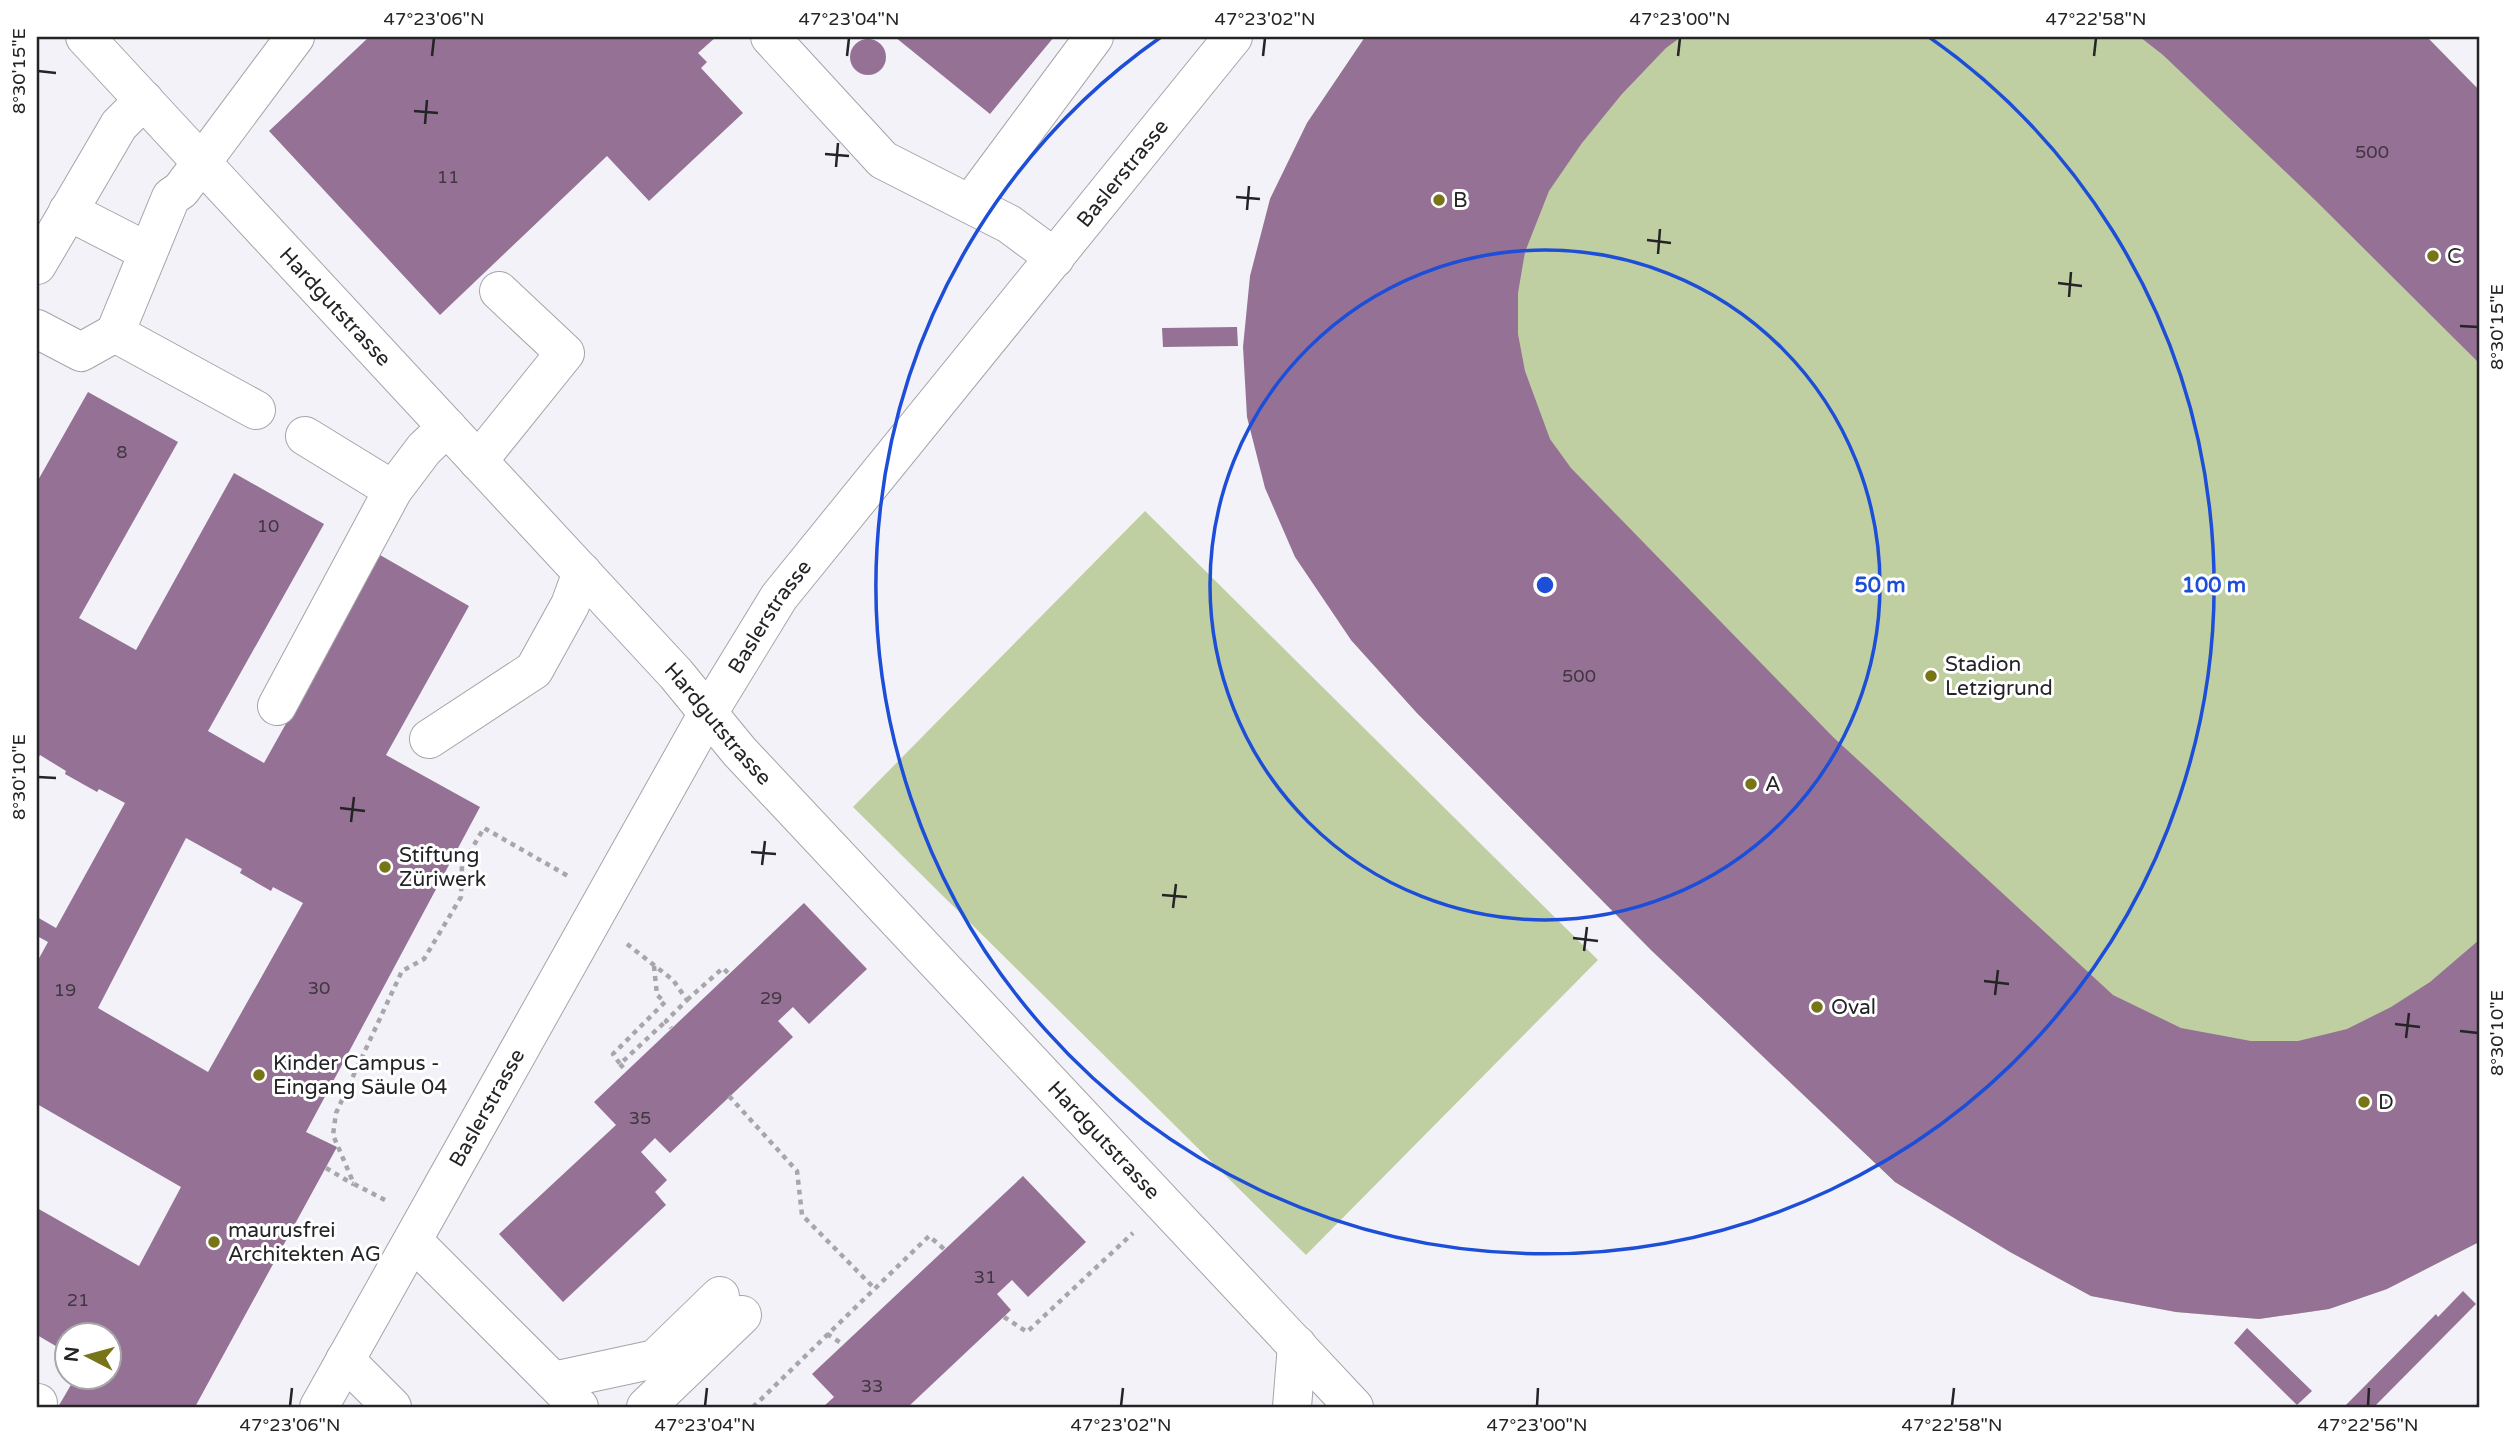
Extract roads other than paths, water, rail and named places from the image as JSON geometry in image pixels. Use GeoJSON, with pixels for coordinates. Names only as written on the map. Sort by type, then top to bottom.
{"type":"FeatureCollection","features":[{"type":"Feature","properties":{"kind":"street","name":"Hardgutstrasse"},"geometry":{"type":"LineString","coordinates":[[85,37],[676,674],[739,751],[1354,1407]]}},
{"type":"Feature","properties":{"kind":"street"},"geometry":{"type":"LineString","coordinates":[[37,329],[81,352],[115,333],[171,197],[180,191],[295,37]]}},
{"type":"Feature","properties":{"kind":"street"},"geometry":{"type":"LineString","coordinates":[[770,37],[883,160],[1009,224],[1055,258]]}},
{"type":"Feature","properties":{"kind":"street"},"geometry":{"type":"LineString","coordinates":[[970,204],[1094,37]]}},
{"type":"Feature","properties":{"kind":"street","name":"Baslerstrasse"},"geometry":{"type":"LineString","coordinates":[[319,1407],[708,713],[779,597],[1233,37]]}},
{"type":"Feature","properties":{"kind":"street"},"geometry":{"type":"LineString","coordinates":[[37,265],[119,125],[144,100]]}},
{"type":"Feature","properties":{"kind":"street"},"geometry":{"type":"LineString","coordinates":[[68,211],[148,252]]}},
{"type":"Feature","properties":{"kind":"street"},"geometry":{"type":"LineString","coordinates":[[478,461],[565,353],[499,290]]}},
{"type":"Feature","properties":{"kind":"street"},"geometry":{"type":"LineString","coordinates":[[115,333],[256,410]]}},
{"type":"Feature","properties":{"kind":"street"},"geometry":{"type":"LineString","coordinates":[[277,706],[393,490],[424,449],[447,427]]}},
{"type":"Feature","properties":{"kind":"street"},"geometry":{"type":"LineString","coordinates":[[305,436],[393,490]]}},
{"type":"Feature","properties":{"kind":"street"},"geometry":{"type":"LineString","coordinates":[[429,739],[534,670],[570,605],[582,572]]}},
{"type":"Feature","properties":{"kind":"street"},"geometry":{"type":"LineString","coordinates":[[414,1241],[566,1394],[655,1359],[731,1306],[646,1407]]}},
{"type":"Feature","properties":{"kind":"street"},"geometry":{"type":"LineString","coordinates":[[1292,1407],[1297,1345]]}},
{"type":"Feature","properties":{"kind":"street"},"geometry":{"type":"LineString","coordinates":[[345,1360],[392,1407]]}},
{"type":"Feature","properties":{"kind":"place","name":"B"},"geometry":{"type":"Point","coordinates":[1439,200]}},
{"type":"Feature","properties":{"kind":"place","name":"C"},"geometry":{"type":"Point","coordinates":[2433,256]}},
{"type":"Feature","properties":{"kind":"place","name":"Stadion Letzigrund"},"geometry":{"type":"Point","coordinates":[1931,676]}},
{"type":"Feature","properties":{"kind":"place","name":"A"},"geometry":{"type":"Point","coordinates":[1751,784]}},
{"type":"Feature","properties":{"kind":"place","name":"Stiftung Züriwerk"},"geometry":{"type":"Point","coordinates":[385,867]}},
{"type":"Feature","properties":{"kind":"place","name":"Oval"},"geometry":{"type":"Point","coordinates":[1817,1007]}},
{"type":"Feature","properties":{"kind":"place","name":"Kinder Campus - Eingang Säule 04"},"geometry":{"type":"Point","coordinates":[259,1075]}},
{"type":"Feature","properties":{"kind":"place","name":"D"},"geometry":{"type":"Point","coordinates":[2364,1102]}},
{"type":"Feature","properties":{"kind":"place","name":"maurusfrei Architekten AG"},"geometry":{"type":"Point","coordinates":[214,1242]}}]}
